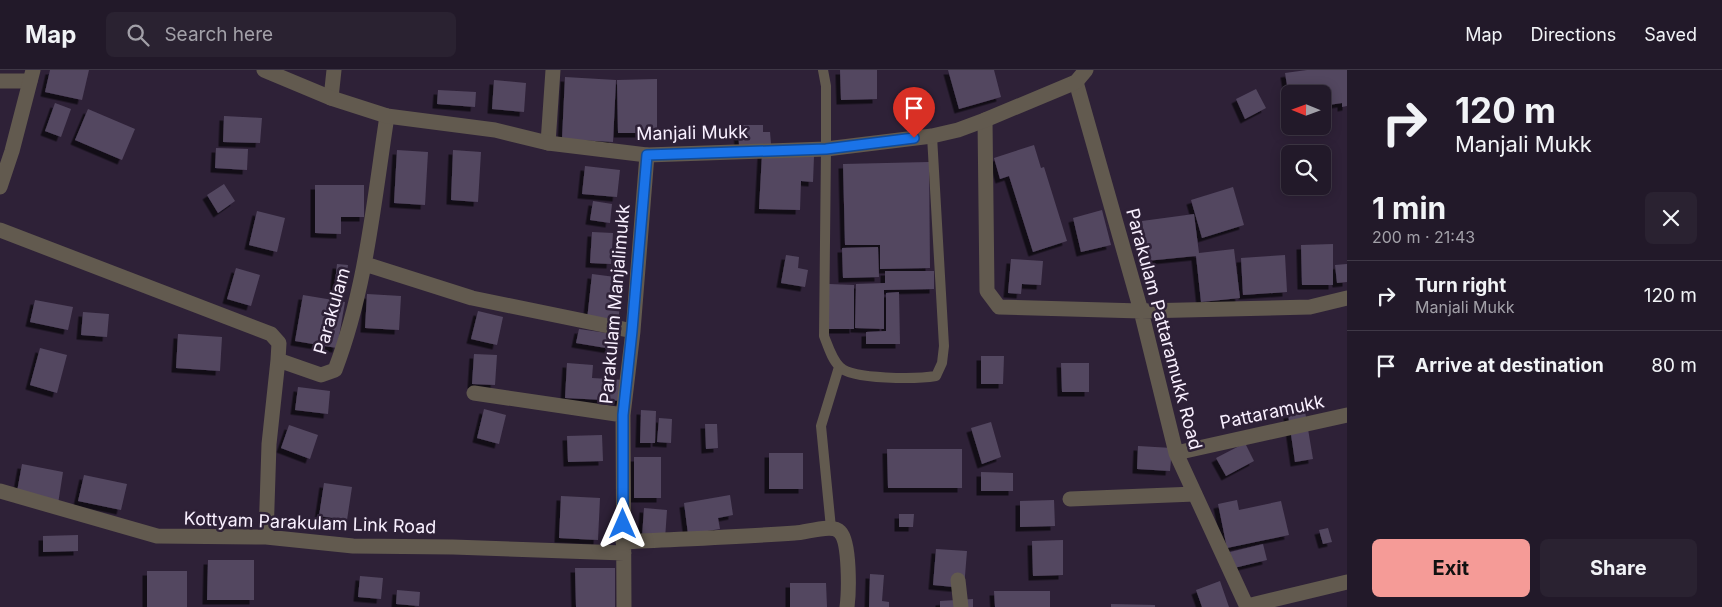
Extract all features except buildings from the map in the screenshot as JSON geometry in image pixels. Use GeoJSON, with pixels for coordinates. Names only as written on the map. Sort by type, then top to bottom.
{"type":"FeatureCollection","features":[{"type":"Feature","properties":{"kind":"street","name":"Manjali Mukk"},"geometry":{"type":"LineString","coordinates":[[264,70],[331,98],[387,116],[495,130],[548,143],[647,155],[826,149],[932,136],[958,130],[985,120],[1080,75]]}},
{"type":"Feature","properties":{"kind":"street"},"geometry":{"type":"LineString","coordinates":[[331,98],[334,70]]}},
{"type":"Feature","properties":{"kind":"street"},"geometry":{"type":"LineString","coordinates":[[548,143],[553,70]]}},
{"type":"Feature","properties":{"kind":"street","name":"Parakulam Pattaramukk Road"},"geometry":{"type":"LineString","coordinates":[[1080,75],[1176,453],[1247,606]]}},
{"type":"Feature","properties":{"kind":"street"},"geometry":{"type":"LineString","coordinates":[[0,81],[31,76],[12,151],[0,187]]}},
{"type":"Feature","properties":{"kind":"street","name":"Parakulam"},"geometry":{"type":"LineString","coordinates":[[278,360],[321,375],[335,370],[345,344],[365,264],[387,116]]}},
{"type":"Feature","properties":{"kind":"street"},"geometry":{"type":"LineString","coordinates":[[985,120],[987,292],[999,307],[1141,311],[1310,307],[1347,298]]}},
{"type":"Feature","properties":{"kind":"street","name":"Parakulam Manjalimukk"},"geometry":{"type":"LineString","coordinates":[[624,607],[623,415],[647,155]]}},
{"type":"Feature","properties":{"kind":"street"},"geometry":{"type":"LineString","coordinates":[[0,230],[271,334],[279,343],[269,444],[266,537]]}},
{"type":"Feature","properties":{"kind":"street"},"geometry":{"type":"LineString","coordinates":[[365,264],[472,298],[632,331]]}},
{"type":"Feature","properties":{"kind":"street"},"geometry":{"type":"LineString","coordinates":[[474,393],[623,415]]}},
{"type":"Feature","properties":{"kind":"street","name":"Pattaramukk"},"geometry":{"type":"LineString","coordinates":[[1176,453],[1347,415]]}},
{"type":"Feature","properties":{"kind":"street","name":"Kottyam Parakulam Link Road"},"geometry":{"type":"LineString","coordinates":[[0,491],[157,536],[266,537],[353,546],[623,548],[798,533],[831,528]]}},
{"type":"Feature","properties":{"kind":"street"},"geometry":{"type":"LineString","coordinates":[[1070,499],[1195,494]]}},
{"type":"Feature","properties":{"kind":"street"},"geometry":{"type":"LineString","coordinates":[[831,528],[841,532],[844,538],[848,581],[847,607]]}},
{"type":"Feature","properties":{"kind":"street"},"geometry":{"type":"LineString","coordinates":[[958,580],[961,607]]}},
{"type":"Feature","properties":{"kind":"street"},"geometry":{"type":"LineString","coordinates":[[1247,606],[1347,582]]}},
{"type":"Feature","properties":{"kind":"lane"},"geometry":{"type":"LineString","coordinates":[[823,70],[826,86],[824,336],[832,356],[840,367],[851,374],[919,379],[936,376],[942,364],[944,346],[932,136]]}},
{"type":"Feature","properties":{"kind":"lane"},"geometry":{"type":"LineString","coordinates":[[831,528],[821,426],[840,367]]}},
{"type":"Feature","properties":{"kind":"route"},"geometry":{"type":"LineString","coordinates":[[623,524],[623,415],[647,155],[826,149],[914,138]]}}]}
